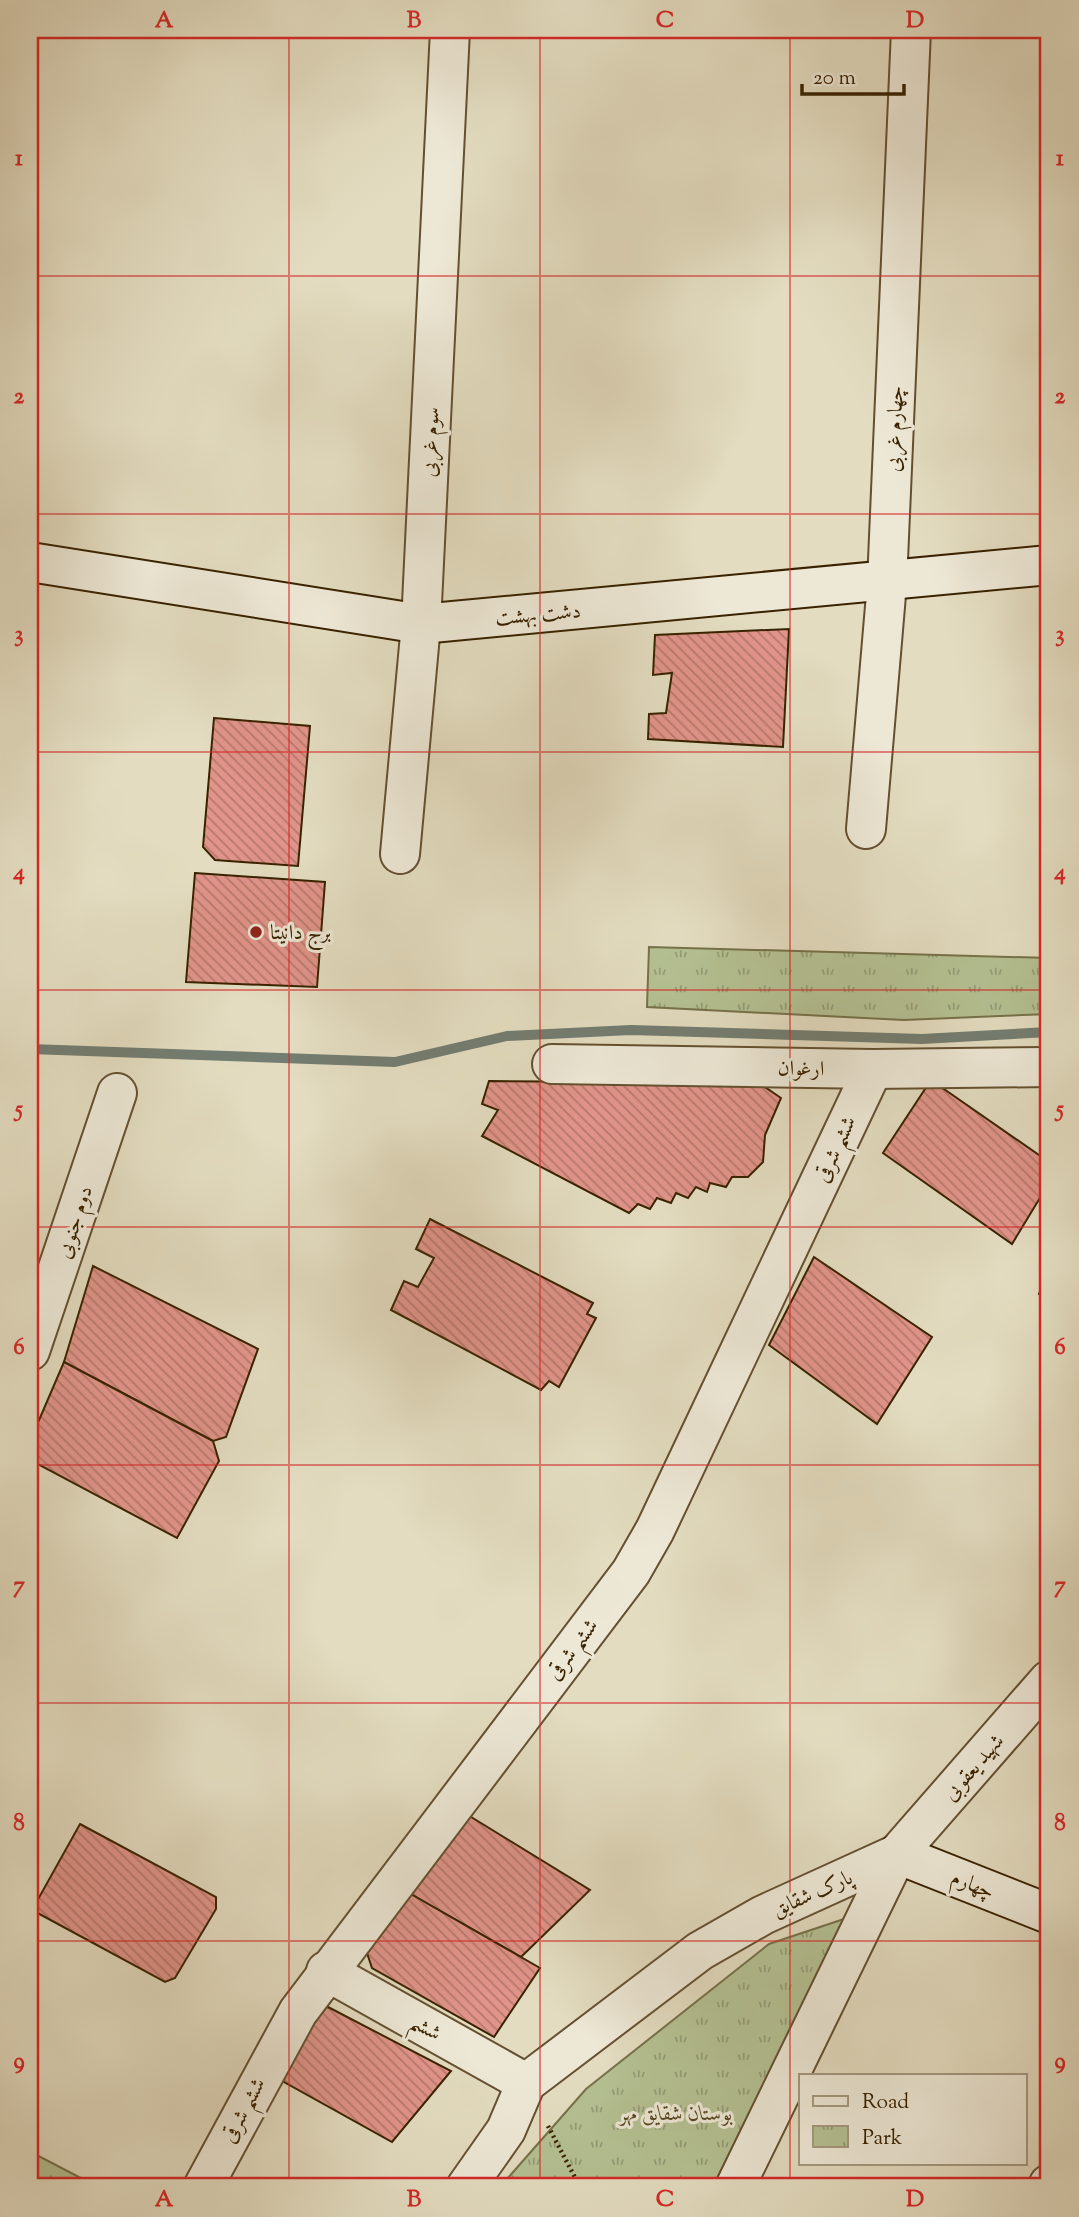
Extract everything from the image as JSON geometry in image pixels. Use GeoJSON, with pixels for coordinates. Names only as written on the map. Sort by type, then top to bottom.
{"type":"FeatureCollection","features":[{"type":"Feature","properties":{"kind":"street","name":"سوم غربی"},"geometry":{"type":"LineString","coordinates":[[400,854],[421,624],[450,30]]}},
{"type":"Feature","properties":{"kind":"street","name":"چهارم غربی"},"geometry":{"type":"LineString","coordinates":[[866,828],[887,583],[911,30]]}},
{"type":"Feature","properties":{"kind":"street","name":"دشت بهشت"},"geometry":{"type":"LineString","coordinates":[[30,562],[421,624],[887,583],[1049,565]]}},
{"type":"Feature","properties":{"kind":"street","name":"ارغوان"},"geometry":{"type":"LineString","coordinates":[[552,1064],[873,1069],[1049,1067]]}},
{"type":"Feature","properties":{"kind":"street","name":"ششم شرقی"},"geometry":{"type":"LineString","coordinates":[[203,2187],[271,2057],[326,1971],[631,1572],[655,1530],[873,1069]]}},
{"type":"Feature","properties":{"kind":"street","name":"دوم جنوبی"},"geometry":{"type":"LineString","coordinates":[[30,1351],[117,1093]]}},
{"type":"Feature","properties":{"kind":"street","name":"شهید یعقوبی"},"geometry":{"type":"LineString","coordinates":[[897,1854],[1049,1680]]}},
{"type":"Feature","properties":{"kind":"street","name":"چهارم"},"geometry":{"type":"LineString","coordinates":[[897,1854],[1049,1914]]}},
{"type":"Feature","properties":{"kind":"street","name":"پارک شقایق"},"geometry":{"type":"LineString","coordinates":[[466,2187],[506,2130],[526,2083],[700,1951],[763,1915],[897,1854]]}},
{"type":"Feature","properties":{"kind":"street","name":"پارک شقایق"},"geometry":{"type":"LineString","coordinates":[[735,2187],[897,1854]]}},
{"type":"Feature","properties":{"kind":"street","name":"ششم"},"geometry":{"type":"LineString","coordinates":[[326,1971],[526,2083]]}},
{"type":"Feature","properties":{"kind":"path"},"geometry":{"type":"LineString","coordinates":[[526,2083],[580,2187]]}},
{"type":"Feature","properties":{"kind":"green space"},"geometry":{"type":"Polygon","coordinates":[[[649,947],[1049,958],[1049,1014],[904,1020],[647,1007],[649,947]]]}},
{"type":"Feature","properties":{"kind":"green space","name":"بوستان شقایق مهر"},"geometry":{"type":"Polygon","coordinates":[[[859,1914],[722,2187],[500,2187],[586,2089],[769,1944],[859,1914]]]}},
{"type":"Feature","properties":{"kind":"green space"},"geometry":{"type":"Polygon","coordinates":[[[31,2152],[98,2187],[30,2187],[31,2152]]]}},
{"type":"Feature","properties":{"kind":"building"},"geometry":{"type":"Polygon","coordinates":[[[789,629],[783,747],[648,739],[649,714],[666,713],[672,673],[653,675],[655,635],[789,629]]]}},
{"type":"Feature","properties":{"kind":"building"},"geometry":{"type":"Polygon","coordinates":[[[214,718],[310,726],[298,866],[215,860],[203,847],[214,718]]]}},
{"type":"Feature","properties":{"kind":"building","name":"برج دانیتا"},"geometry":{"type":"Polygon","coordinates":[[[195,873],[325,882],[317,987],[186,982],[195,873]]]}},
{"type":"Feature","properties":{"kind":"building"},"geometry":{"type":"Polygon","coordinates":[[[931,1080],[1049,1162],[1049,1183],[1012,1244],[883,1153],[931,1080]]]}},
{"type":"Feature","properties":{"kind":"building"},"geometry":{"type":"Polygon","coordinates":[[[489,1081],[759,1083],[781,1098],[765,1135],[763,1162],[748,1177],[732,1177],[726,1187],[710,1183],[707,1192],[696,1187],[688,1198],[676,1193],[671,1203],[657,1198],[650,1209],[638,1204],[629,1213],[482,1136],[498,1110],[482,1104],[489,1081]]]}},
{"type":"Feature","properties":{"kind":"building"},"geometry":{"type":"Polygon","coordinates":[[[430,1219],[593,1303],[587,1314],[596,1318],[559,1387],[549,1381],[541,1390],[391,1310],[404,1281],[418,1287],[434,1258],[416,1249],[430,1219]]]}},
{"type":"Feature","properties":{"kind":"building"},"geometry":{"type":"Polygon","coordinates":[[[814,1257],[932,1337],[877,1424],[769,1345],[814,1257]]]}},
{"type":"Feature","properties":{"kind":"building"},"geometry":{"type":"Polygon","coordinates":[[[93,1266],[258,1349],[226,1437],[213,1441],[64,1362],[93,1266]]]}},
{"type":"Feature","properties":{"kind":"building"},"geometry":{"type":"Polygon","coordinates":[[[1049,1270],[1049,1302],[1039,1294],[1049,1270]]]}},
{"type":"Feature","properties":{"kind":"building"},"geometry":{"type":"Polygon","coordinates":[[[64,1362],[213,1441],[219,1461],[177,1538],[30,1460],[33,1434],[64,1362]]]}},
{"type":"Feature","properties":{"kind":"building"},"geometry":{"type":"Polygon","coordinates":[[[463,1812],[590,1890],[521,1957],[402,1889],[463,1812]]]}},
{"type":"Feature","properties":{"kind":"building"},"geometry":{"type":"Polygon","coordinates":[[[80,1824],[216,1897],[216,1909],[175,1978],[165,1982],[32,1910],[80,1824]]]}},
{"type":"Feature","properties":{"kind":"building"},"geometry":{"type":"Polygon","coordinates":[[[402,1889],[540,1968],[494,2037],[372,1968],[363,1941],[402,1889]]]}},
{"type":"Feature","properties":{"kind":"building"},"geometry":{"type":"Polygon","coordinates":[[[328,2007],[451,2071],[392,2142],[277,2078],[317,2010],[328,2007]]]}},
{"type":"Feature","properties":{"kind":"waterway"},"geometry":{"type":"LineString","coordinates":[[30,1049],[395,1062],[507,1036],[631,1030],[922,1039],[1049,1032]]}},
{"type":"Feature","properties":{"kind":"place","name":"برج دانیتا"},"geometry":{"type":"Point","coordinates":[256,932]}}]}
